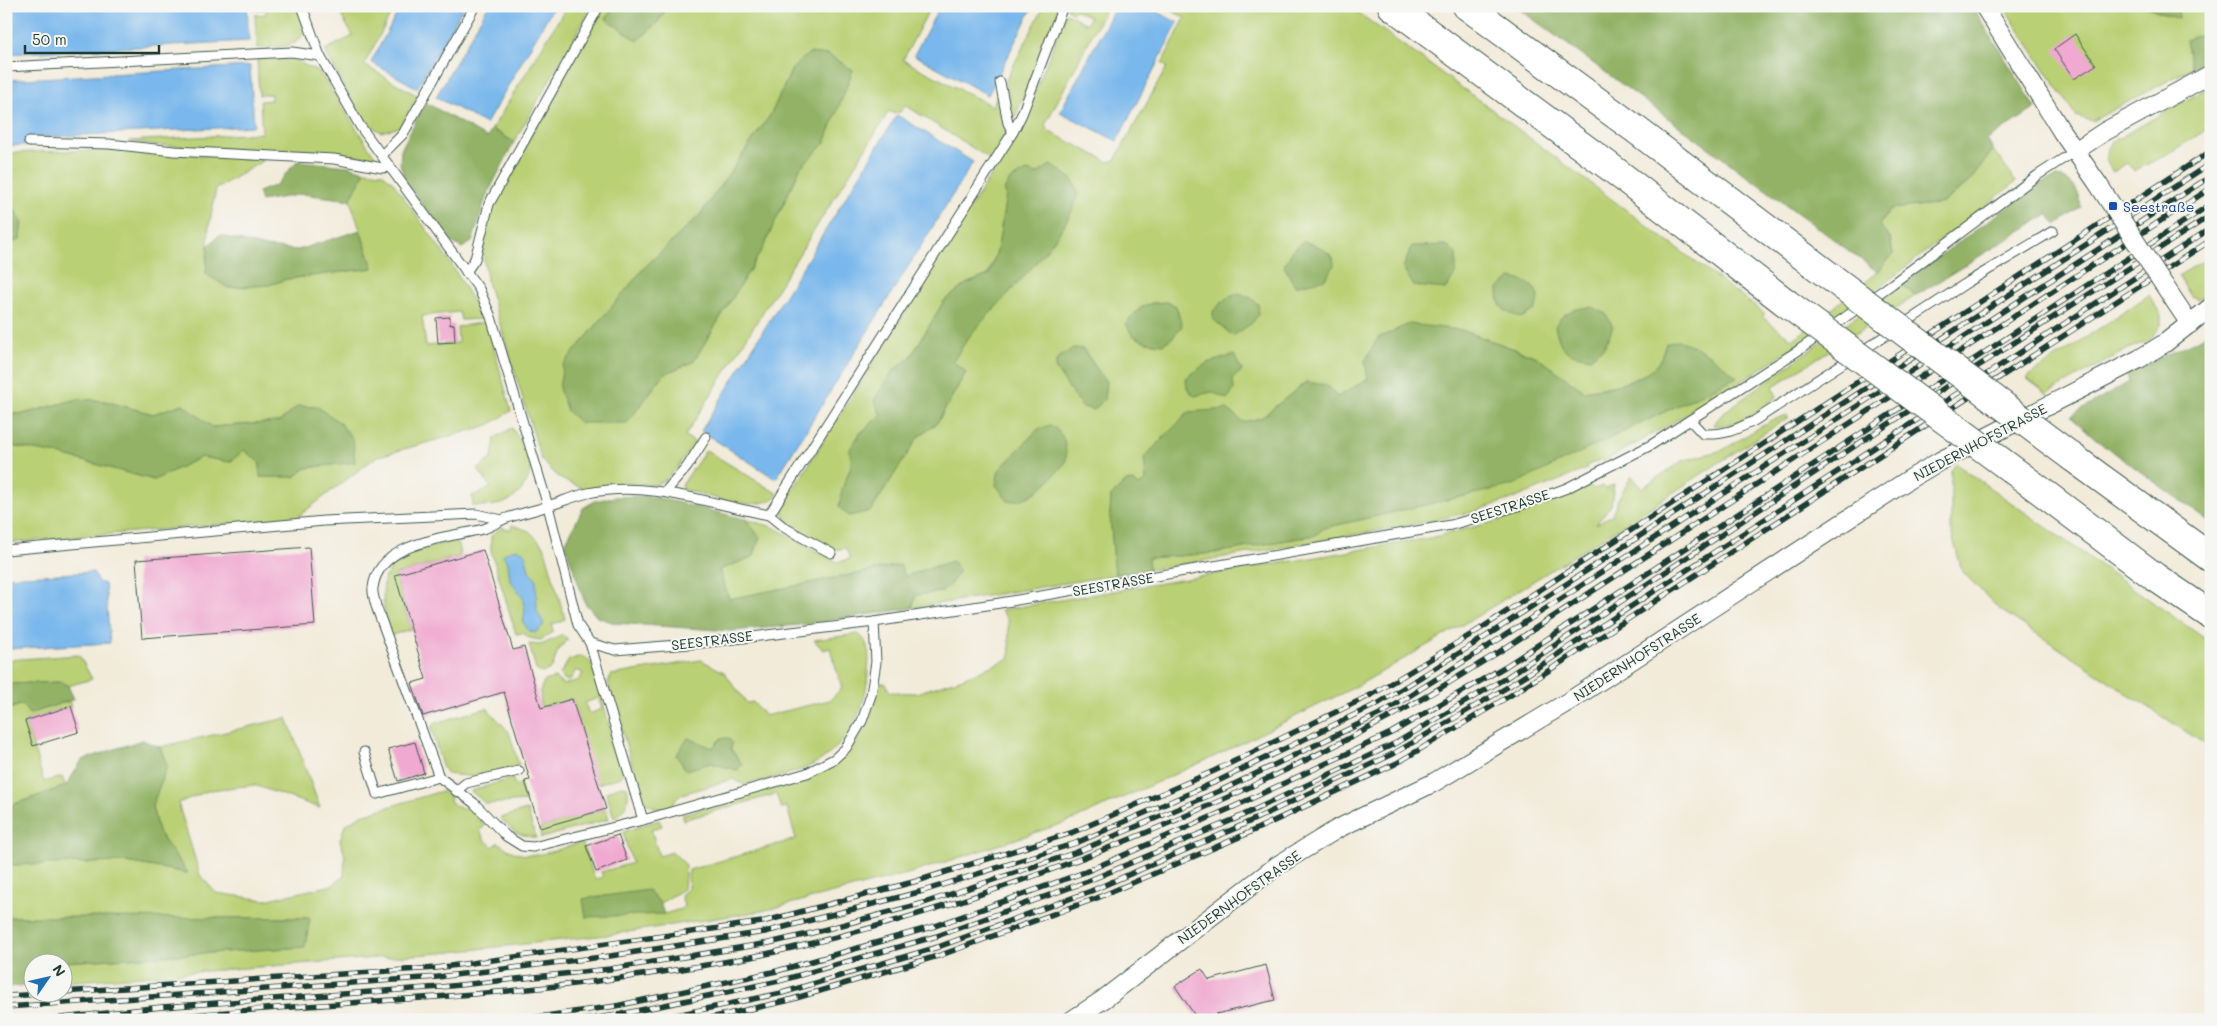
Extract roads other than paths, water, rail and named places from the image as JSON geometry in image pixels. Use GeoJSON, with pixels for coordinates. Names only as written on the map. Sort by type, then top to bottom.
{"type":"FeatureCollection","features":[{"type":"Feature","properties":{"kind":"highway"},"geometry":{"type":"LineString","coordinates":[[1392,6],[1610,167],[1785,302],[2155,577],[2211,615]]}},
{"type":"Feature","properties":{"kind":"highway"},"geometry":{"type":"LineString","coordinates":[[1467,6],[2072,457],[2211,558]]}},
{"type":"Feature","properties":{"kind":"street"},"geometry":{"type":"LineString","coordinates":[[1984,6],[2075,151],[2190,324]]}},
{"type":"Feature","properties":{"kind":"street","name":"SEESTRASSE"},"geometry":{"type":"LineString","coordinates":[[2075,151],[2104,132],[2211,74]]}},
{"type":"Feature","properties":{"kind":"street","name":"NIEDERNHOFSTRASSE"},"geometry":{"type":"LineString","coordinates":[[1072,1020],[1104,999],[1278,865],[1340,828],[1433,783],[1571,700],[1940,461],[2138,359],[2165,343],[2211,307]]}},
{"type":"Feature","properties":{"kind":"lane"},"geometry":{"type":"LineString","coordinates":[[302,6],[320,56],[360,126],[479,289],[491,317],[548,506],[578,625],[590,643],[643,820]]}},
{"type":"Feature","properties":{"kind":"lane"},"geometry":{"type":"LineString","coordinates":[[382,155],[403,134],[475,6]]}},
{"type":"Feature","properties":{"kind":"lane"},"geometry":{"type":"LineString","coordinates":[[466,272],[475,259],[489,204],[599,6]]}},
{"type":"Feature","properties":{"kind":"lane"},"geometry":{"type":"LineString","coordinates":[[769,516],[1013,132],[1022,114],[1064,6]]}},
{"type":"Feature","properties":{"kind":"lane"},"geometry":{"type":"LineString","coordinates":[[6,67],[292,52],[320,56]]}},
{"type":"Feature","properties":{"kind":"lane"},"geometry":{"type":"LineString","coordinates":[[1000,82],[1008,122],[1013,132]]}},
{"type":"Feature","properties":{"kind":"lane"},"geometry":{"type":"LineString","coordinates":[[29,142],[109,144],[174,151],[334,159],[383,168],[390,166]]}},
{"type":"Feature","properties":{"kind":"lane","name":"SEESTRASSE"},"geometry":{"type":"LineString","coordinates":[[590,643],[616,650],[702,643],[874,622],[1058,593],[1451,525],[1518,506],[1566,488],[1651,445],[1799,350],[1892,284],[2038,175],[2075,151]]}},
{"type":"Feature","properties":{"kind":"lane"},"geometry":{"type":"LineString","coordinates":[[1690,420],[1702,434],[1715,435],[1727,434],[1754,421],[1968,282],[2053,231]]}},
{"type":"Feature","properties":{"kind":"lane"},"geometry":{"type":"LineString","coordinates":[[665,492],[687,467],[706,437]]}},
{"type":"Feature","properties":{"kind":"lane"},"geometry":{"type":"LineString","coordinates":[[831,553],[785,528],[769,516],[665,492],[628,489],[588,493],[502,520],[486,528],[418,544],[401,550],[387,559],[377,574],[373,588],[376,606],[439,776],[474,803],[506,836],[522,846],[542,845],[643,820],[806,773],[834,759],[852,739],[862,720],[871,695],[876,662],[874,622]]}},
{"type":"Feature","properties":{"kind":"lane"},"geometry":{"type":"LineString","coordinates":[[6,550],[324,521],[476,514],[502,520]]}},
{"type":"Feature","properties":{"kind":"lane"},"geometry":{"type":"LineString","coordinates":[[364,752],[377,794],[439,776]]}},
{"type":"Feature","properties":{"kind":"lane"},"geometry":{"type":"LineString","coordinates":[[456,791],[466,783],[519,771]]}},
{"type":"Feature","properties":{"kind":"water"},"geometry":{"type":"Polygon","coordinates":[[[6,6],[247,6],[249,41],[6,54],[6,6]]]}},
{"type":"Feature","properties":{"kind":"water"},"geometry":{"type":"Polygon","coordinates":[[[401,6],[464,6],[417,88],[371,62],[401,6]]]}},
{"type":"Feature","properties":{"kind":"water"},"geometry":{"type":"Polygon","coordinates":[[[488,6],[554,6],[486,124],[436,97],[488,6]]]}},
{"type":"Feature","properties":{"kind":"water"},"geometry":{"type":"Polygon","coordinates":[[[940,6],[1033,6],[988,95],[914,55],[940,6]]]}},
{"type":"Feature","properties":{"kind":"water"},"geometry":{"type":"Polygon","coordinates":[[[1116,6],[1147,6],[1178,23],[1117,141],[1060,112],[1116,6]]]}},
{"type":"Feature","properties":{"kind":"water"},"geometry":{"type":"Polygon","coordinates":[[[250,66],[254,126],[25,138],[25,145],[6,146],[6,80],[250,66]]]}},
{"type":"Feature","properties":{"kind":"water"},"geometry":{"type":"Polygon","coordinates":[[[897,115],[973,162],[776,479],[701,431],[897,115]]]}},
{"type":"Feature","properties":{"kind":"water"},"geometry":{"type":"Polygon","coordinates":[[[518,549],[525,552],[529,571],[536,578],[537,611],[543,626],[535,633],[528,630],[523,622],[525,611],[522,596],[510,580],[508,563],[503,555],[518,549]]]}},
{"type":"Feature","properties":{"kind":"water"},"geometry":{"type":"Polygon","coordinates":[[[93,572],[98,582],[105,584],[110,643],[6,649],[6,577],[93,572]]]}},
{"type":"Feature","properties":{"kind":"railway"},"geometry":{"type":"LineString","coordinates":[[72,991],[436,968],[762,922],[917,881],[1071,833],[1214,771],[1373,694],[1480,629],[2211,151]]}},
{"type":"Feature","properties":{"kind":"railway"},"geometry":{"type":"LineString","coordinates":[[6,1007],[438,977],[610,956],[765,932],[923,891],[1076,843],[1220,780],[1379,703],[1485,637],[2211,163]]}},
{"type":"Feature","properties":{"kind":"railway"},"geometry":{"type":"LineString","coordinates":[[43,1020],[162,1007],[441,987],[610,969],[769,943],[808,934],[924,903],[1077,852],[1224,789],[1384,712],[2211,176]]}},
{"type":"Feature","properties":{"kind":"railway"},"geometry":{"type":"LineString","coordinates":[[142,1020],[261,1009],[501,992],[678,970],[775,952],[855,932],[1012,884],[1089,855],[1241,791],[1315,756],[1430,694],[1499,652],[2211,188]]}},
{"type":"Feature","properties":{"kind":"railway"},"geometry":{"type":"LineString","coordinates":[[517,1020],[616,1006],[777,971],[935,926],[1085,872],[1229,809],[1391,733],[1506,666],[2211,204]]}},
{"type":"Feature","properties":{"kind":"railway"},"geometry":{"type":"LineString","coordinates":[[584,1020],[617,1015],[779,981],[937,936],[1088,881],[1235,819],[1394,744],[1504,679],[1867,438],[2211,215]]}},
{"type":"Feature","properties":{"kind":"railway"},"geometry":{"type":"LineString","coordinates":[[652,1020],[782,993],[938,947],[1091,891],[1236,828],[1393,754],[1506,688],[2211,228]]}},
{"type":"Feature","properties":{"kind":"railway"},"geometry":{"type":"LineString","coordinates":[[701,1020],[786,1001],[941,955],[1097,898],[1244,835],[1397,763],[1511,695],[2211,240]]}},
{"type":"Feature","properties":{"kind":"railway"},"geometry":{"type":"LineString","coordinates":[[6,996],[22,995]]}},
{"type":"Feature","properties":{"kind":"place","name":"Seestraße"},"geometry":{"type":"Point","coordinates":[2113,206]}}]}
